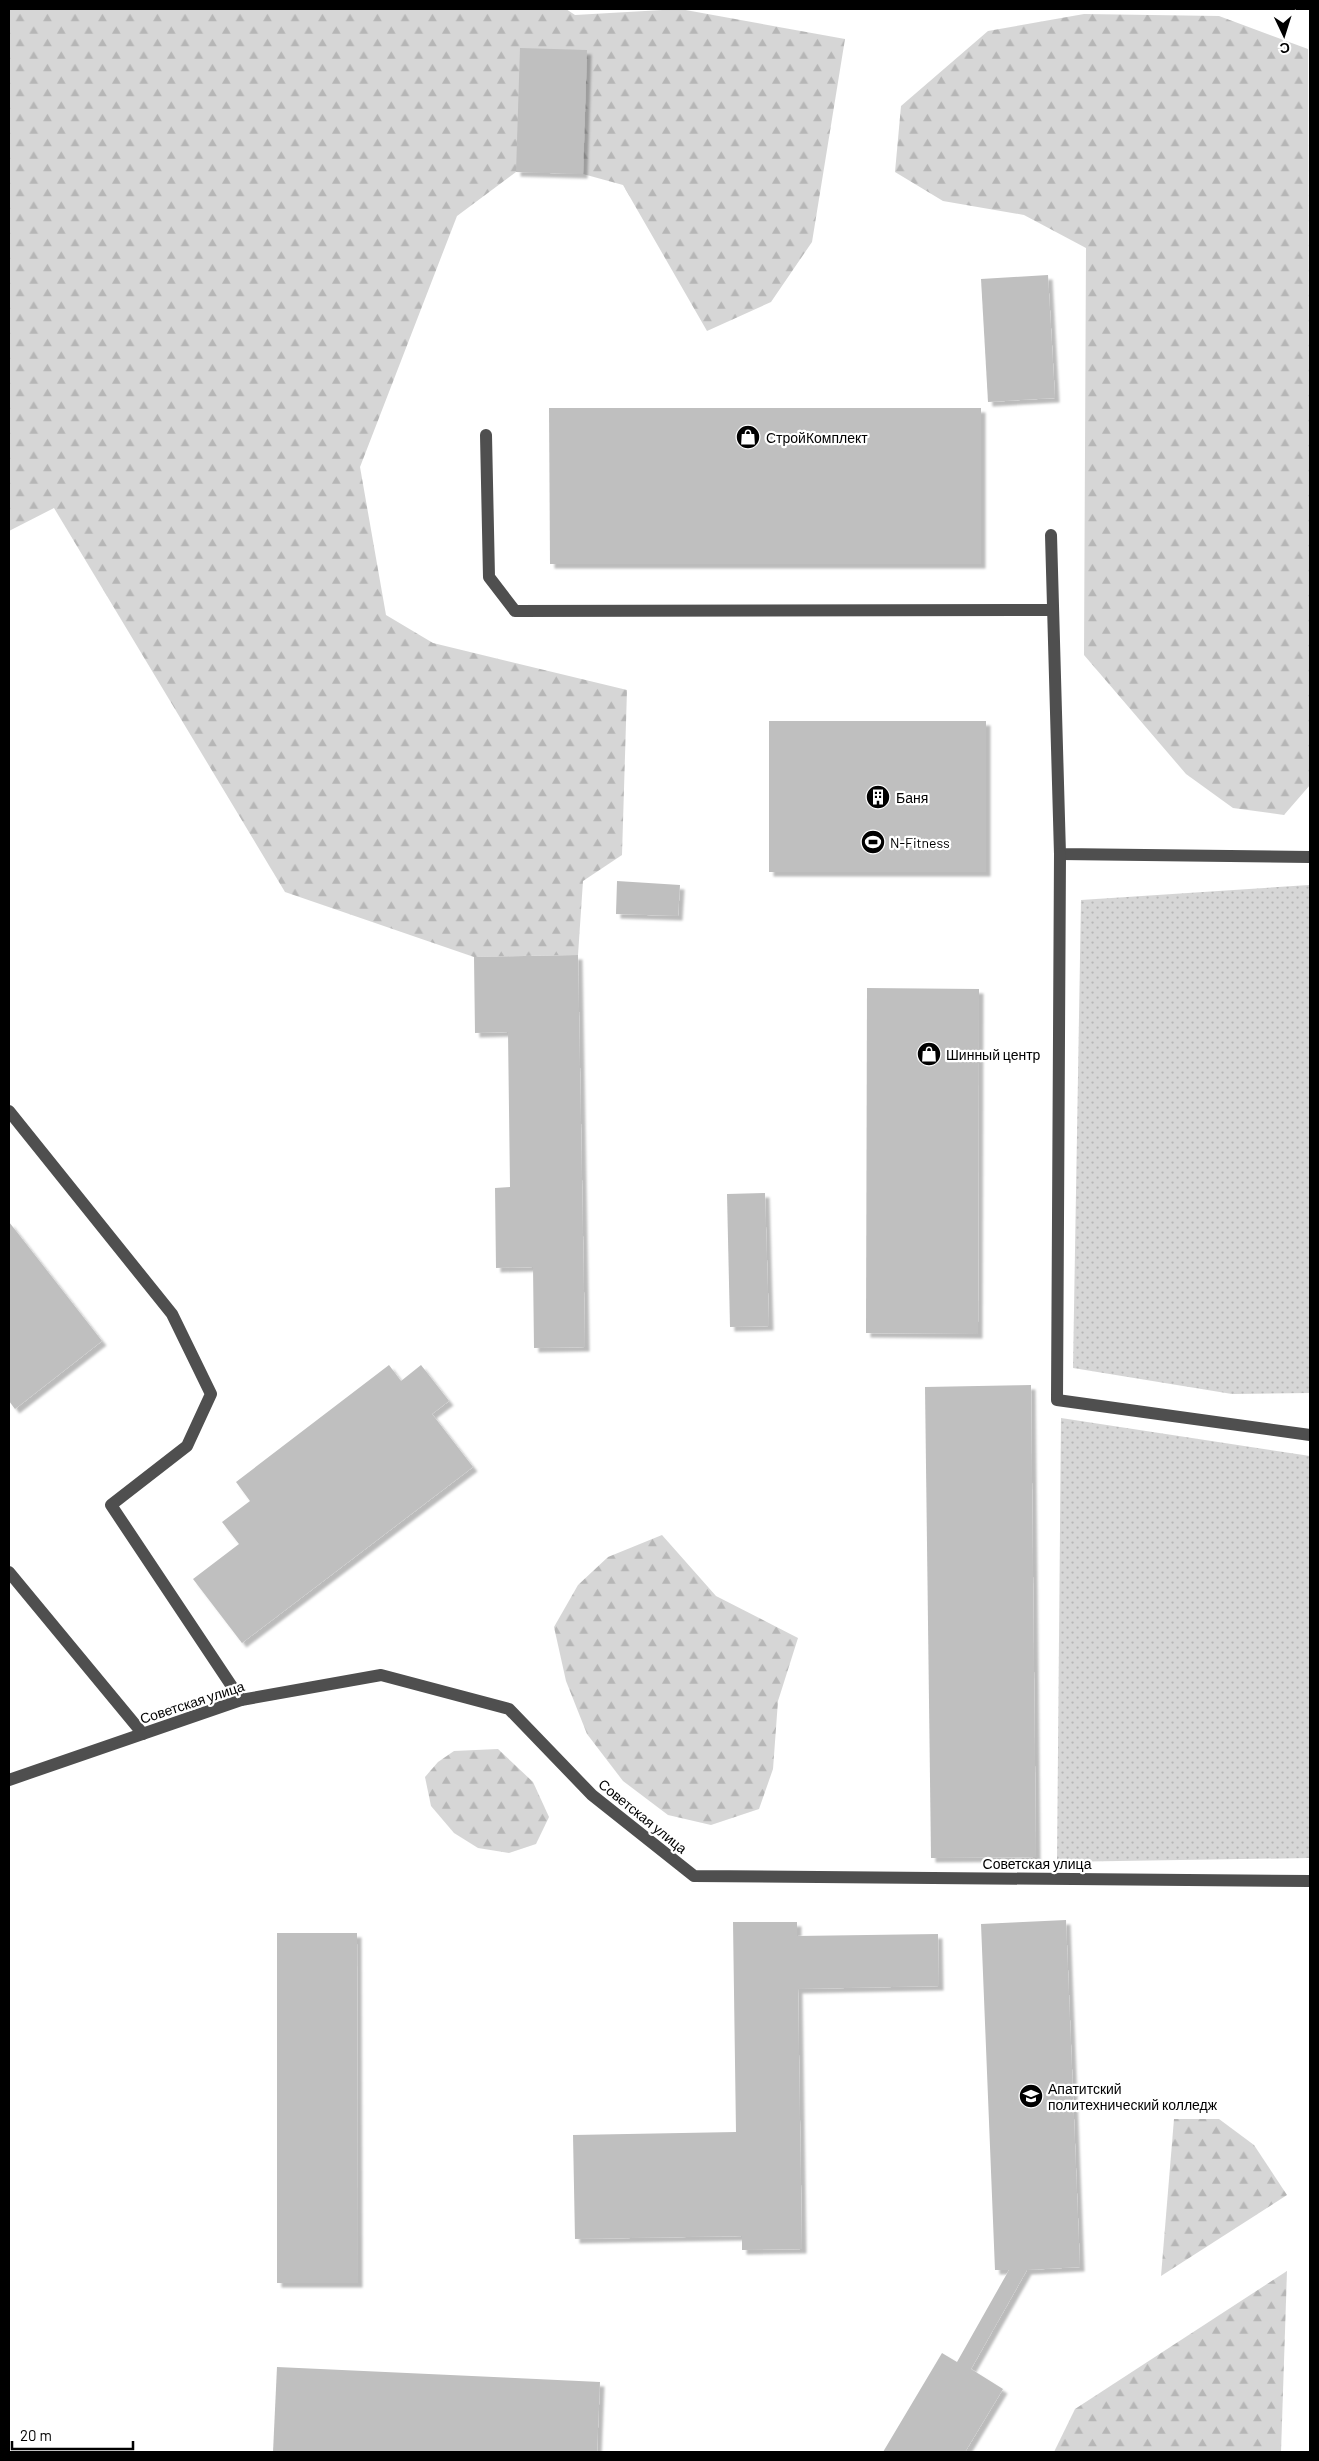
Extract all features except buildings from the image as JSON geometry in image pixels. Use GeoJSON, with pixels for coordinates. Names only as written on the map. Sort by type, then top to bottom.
{"type":"FeatureCollection","features":[{"type":"Feature","properties":{"kind":"street"},"geometry":{"type":"LineString","coordinates":[[486,435],[488,577],[515,611],[1053,610]]}},
{"type":"Feature","properties":{"kind":"street"},"geometry":{"type":"LineString","coordinates":[[1051,535],[1060,854],[1057,1400],[1310,1435]]}},
{"type":"Feature","properties":{"kind":"street"},"geometry":{"type":"LineString","coordinates":[[1060,854],[1310,857]]}},
{"type":"Feature","properties":{"kind":"street"},"geometry":{"type":"LineString","coordinates":[[9,1111],[172,1314],[211,1394],[187,1446],[111,1505],[241,1700]]}},
{"type":"Feature","properties":{"kind":"street"},"geometry":{"type":"LineString","coordinates":[[9,1572],[143,1734]]}},
{"type":"Feature","properties":{"kind":"street","name":"Советская улица"},"geometry":{"type":"LineString","coordinates":[[9,1780],[241,1700],[381,1675],[508,1709],[592,1796],[694,1876],[1310,1880]]}},
{"type":"Feature","properties":{"kind":"green space"},"geometry":{"type":"Polygon","coordinates":[[[9,9],[566,9],[575,15],[680,9],[845,39],[812,242],[771,302],[707,331],[623,185],[583,174],[516,172],[457,216],[360,467],[386,615],[433,643],[627,690],[622,855],[583,881],[578,955],[474,957],[285,892],[54,508],[9,531],[9,9]]]}},
{"type":"Feature","properties":{"kind":"green space"},"geometry":{"type":"Polygon","coordinates":[[[1084,14],[1219,16],[1308,49],[1310,785],[1284,815],[1233,808],[1186,774],[1084,655],[1086,248],[1024,215],[943,201],[895,172],[901,106],[988,31],[1084,14]]]}},
{"type":"Feature","properties":{"kind":"green space"},"geometry":{"type":"Polygon","coordinates":[[[1309,885],[1310,1393],[1232,1394],[1073,1368],[1081,900],[1309,885]]]}},
{"type":"Feature","properties":{"kind":"green space"},"geometry":{"type":"Polygon","coordinates":[[[1061,1418],[1310,1456],[1310,1858],[1057,1862],[1061,1418]]]}},
{"type":"Feature","properties":{"kind":"green space"},"geometry":{"type":"Polygon","coordinates":[[[662,1535],[716,1596],[798,1638],[778,1701],[773,1769],[759,1809],[711,1825],[668,1815],[623,1781],[587,1734],[566,1681],[554,1627],[578,1585],[608,1557],[662,1535]]]}},
{"type":"Feature","properties":{"kind":"green space"},"geometry":{"type":"Polygon","coordinates":[[[498,1749],[533,1782],[549,1817],[536,1844],[509,1853],[478,1848],[454,1833],[431,1806],[425,1777],[438,1762],[454,1751],[498,1749]]]}},
{"type":"Feature","properties":{"kind":"green space"},"geometry":{"type":"Polygon","coordinates":[[[1174,2119],[1219,2119],[1254,2145],[1287,2195],[1161,2276],[1174,2119]]]}},
{"type":"Feature","properties":{"kind":"green space"},"geometry":{"type":"Polygon","coordinates":[[[1287,2271],[1281,2452],[1054,2452],[1075,2409],[1287,2271]]]}},
{"type":"Feature","properties":{"kind":"place","name":"СтройКомплект"},"geometry":{"type":"Point","coordinates":[748,437]}},
{"type":"Feature","properties":{"kind":"place","name":"Баня"},"geometry":{"type":"Point","coordinates":[878,797]}},
{"type":"Feature","properties":{"kind":"place","name":"N-Fitness"},"geometry":{"type":"Point","coordinates":[873,842]}},
{"type":"Feature","properties":{"kind":"place","name":"Шинный центр"},"geometry":{"type":"Point","coordinates":[929,1054]}},
{"type":"Feature","properties":{"kind":"place","name":"Апатитский политехнический колледж"},"geometry":{"type":"Point","coordinates":[1031,2096]}}]}
